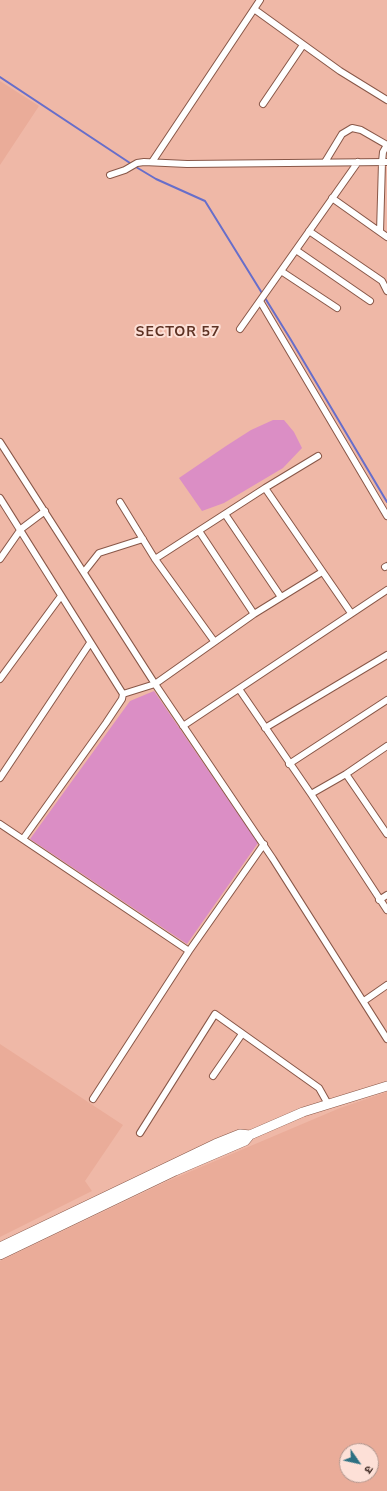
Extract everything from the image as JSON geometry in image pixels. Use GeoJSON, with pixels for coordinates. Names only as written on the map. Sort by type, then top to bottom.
{"type":"FeatureCollection","features":[{"type":"Feature","properties":{"kind":"street"},"geometry":{"type":"LineString","coordinates":[[152,162],[260,0]]}},
{"type":"Feature","properties":{"kind":"street"},"geometry":{"type":"LineString","coordinates":[[254,9],[340,71],[387,100]]}},
{"type":"Feature","properties":{"kind":"street"},"geometry":{"type":"LineString","coordinates":[[263,104],[303,45]]}},
{"type":"Feature","properties":{"kind":"street"},"geometry":{"type":"LineString","coordinates":[[325,162],[342,134],[352,128],[361,130],[387,145],[383,152],[384,162],[380,208],[380,232]]}},
{"type":"Feature","properties":{"kind":"street"},"geometry":{"type":"LineString","coordinates":[[110,175],[131,167],[137,163],[152,162],[187,164],[384,162]]}},
{"type":"Feature","properties":{"kind":"street"},"geometry":{"type":"LineString","coordinates":[[240,329],[358,162]]}},
{"type":"Feature","properties":{"kind":"street"},"geometry":{"type":"LineString","coordinates":[[332,198],[387,237]]}},
{"type":"Feature","properties":{"kind":"street"},"geometry":{"type":"LineString","coordinates":[[380,208],[387,208]]}},
{"type":"Feature","properties":{"kind":"street"},"geometry":{"type":"LineString","coordinates":[[309,231],[382,281],[387,291]]}},
{"type":"Feature","properties":{"kind":"street"},"geometry":{"type":"LineString","coordinates":[[296,250],[370,301]]}},
{"type":"Feature","properties":{"kind":"street"},"geometry":{"type":"LineString","coordinates":[[281,271],[337,308]]}},
{"type":"Feature","properties":{"kind":"street"},"geometry":{"type":"LineString","coordinates":[[263,298],[387,516]]}},
{"type":"Feature","properties":{"kind":"street"},"geometry":{"type":"LineString","coordinates":[[0,442],[155,684],[264,844],[387,1039]]}},
{"type":"Feature","properties":{"kind":"street"},"geometry":{"type":"LineString","coordinates":[[156,559],[265,488],[318,456]]}},
{"type":"Feature","properties":{"kind":"street"},"geometry":{"type":"LineString","coordinates":[[265,488],[351,613]]}},
{"type":"Feature","properties":{"kind":"street"},"geometry":{"type":"LineString","coordinates":[[0,498],[21,529],[61,596],[123,694]]}},
{"type":"Feature","properties":{"kind":"street"},"geometry":{"type":"LineString","coordinates":[[120,502],[156,559],[214,641]]}},
{"type":"Feature","properties":{"kind":"street"},"geometry":{"type":"LineString","coordinates":[[0,559],[21,529],[45,511]]}},
{"type":"Feature","properties":{"kind":"street"},"geometry":{"type":"LineString","coordinates":[[225,514],[281,597]]}},
{"type":"Feature","properties":{"kind":"street"},"geometry":{"type":"LineString","coordinates":[[199,530],[254,614]]}},
{"type":"Feature","properties":{"kind":"street"},"geometry":{"type":"LineString","coordinates":[[84,572],[99,553],[143,539]]}},
{"type":"Feature","properties":{"kind":"street"},"geometry":{"type":"LineString","coordinates":[[123,694],[155,684],[254,614],[322,572]]}},
{"type":"Feature","properties":{"kind":"street"},"geometry":{"type":"LineString","coordinates":[[183,726],[387,590]]}},
{"type":"Feature","properties":{"kind":"street"},"geometry":{"type":"LineString","coordinates":[[0,679],[61,596]]}},
{"type":"Feature","properties":{"kind":"street"},"geometry":{"type":"LineString","coordinates":[[0,778],[90,642]]}},
{"type":"Feature","properties":{"kind":"street"},"geometry":{"type":"LineString","coordinates":[[265,728],[387,655]]}},
{"type":"Feature","properties":{"kind":"street"},"geometry":{"type":"LineString","coordinates":[[240,689],[387,910]]}},
{"type":"Feature","properties":{"kind":"street"},"geometry":{"type":"LineString","coordinates":[[23,839],[106,723],[123,694]]}},
{"type":"Feature","properties":{"kind":"street"},"geometry":{"type":"LineString","coordinates":[[289,764],[387,700]]}},
{"type":"Feature","properties":{"kind":"street"},"geometry":{"type":"LineString","coordinates":[[311,794],[346,774],[387,746]]}},
{"type":"Feature","properties":{"kind":"street"},"geometry":{"type":"LineString","coordinates":[[346,774],[387,834]]}},
{"type":"Feature","properties":{"kind":"street"},"geometry":{"type":"LineString","coordinates":[[0,824],[189,951]]}},
{"type":"Feature","properties":{"kind":"street"},"geometry":{"type":"LineString","coordinates":[[93,1100],[189,951],[264,844]]}},
{"type":"Feature","properties":{"kind":"street"},"geometry":{"type":"LineString","coordinates":[[379,900],[387,895]]}},
{"type":"Feature","properties":{"kind":"street"},"geometry":{"type":"LineString","coordinates":[[364,1001],[387,985]]}},
{"type":"Feature","properties":{"kind":"street"},"geometry":{"type":"LineString","coordinates":[[140,1133],[215,1014],[319,1088],[328,1104]]}},
{"type":"Feature","properties":{"kind":"street"},"geometry":{"type":"LineString","coordinates":[[213,1076],[242,1034]]}},
{"type":"Feature","properties":{"kind":"street"},"geometry":{"type":"LineString","coordinates":[[0,1255],[175,1170],[245,1140],[250,1135],[303,1112],[387,1086]]}},
{"type":"Feature","properties":{"kind":"street"},"geometry":{"type":"LineString","coordinates":[[0,1247],[215,1144],[240,1134],[250,1135]]}},
{"type":"Feature","properties":{"kind":"shaded area"},"geometry":{"type":"Polygon","coordinates":[[[0,81],[39,106],[0,165],[0,81]]]}},
{"type":"Feature","properties":{"kind":"shaded area"},"geometry":{"type":"Polygon","coordinates":[[[273,420],[284,420],[294,432],[302,448],[283,468],[224,503],[202,511],[179,478],[251,430],[273,420]]]}},
{"type":"Feature","properties":{"kind":"shaded area"},"geometry":{"type":"Polygon","coordinates":[[[154,691],[258,843],[187,944],[30,839],[130,701],[154,691]]]}},
{"type":"Feature","properties":{"kind":"shaded area"},"geometry":{"type":"Polygon","coordinates":[[[0,1044],[123,1125],[85,1181],[92,1191],[0,1237],[0,1044]]]}},
{"type":"Feature","properties":{"kind":"shaded area"},"geometry":{"type":"Polygon","coordinates":[[[387,1092],[387,1491],[0,1491],[0,1261],[168,1181],[340,1108],[387,1092]]]}},
{"type":"Feature","properties":{"kind":"waterway"},"geometry":{"type":"LineString","coordinates":[[0,77],[136,167],[156,179],[205,201],[291,340],[387,502]]}},
{"type":"Feature","properties":{"kind":"district","name":"SECTOR 57"},"geometry":{"type":"Point","coordinates":[178,333]}}]}
